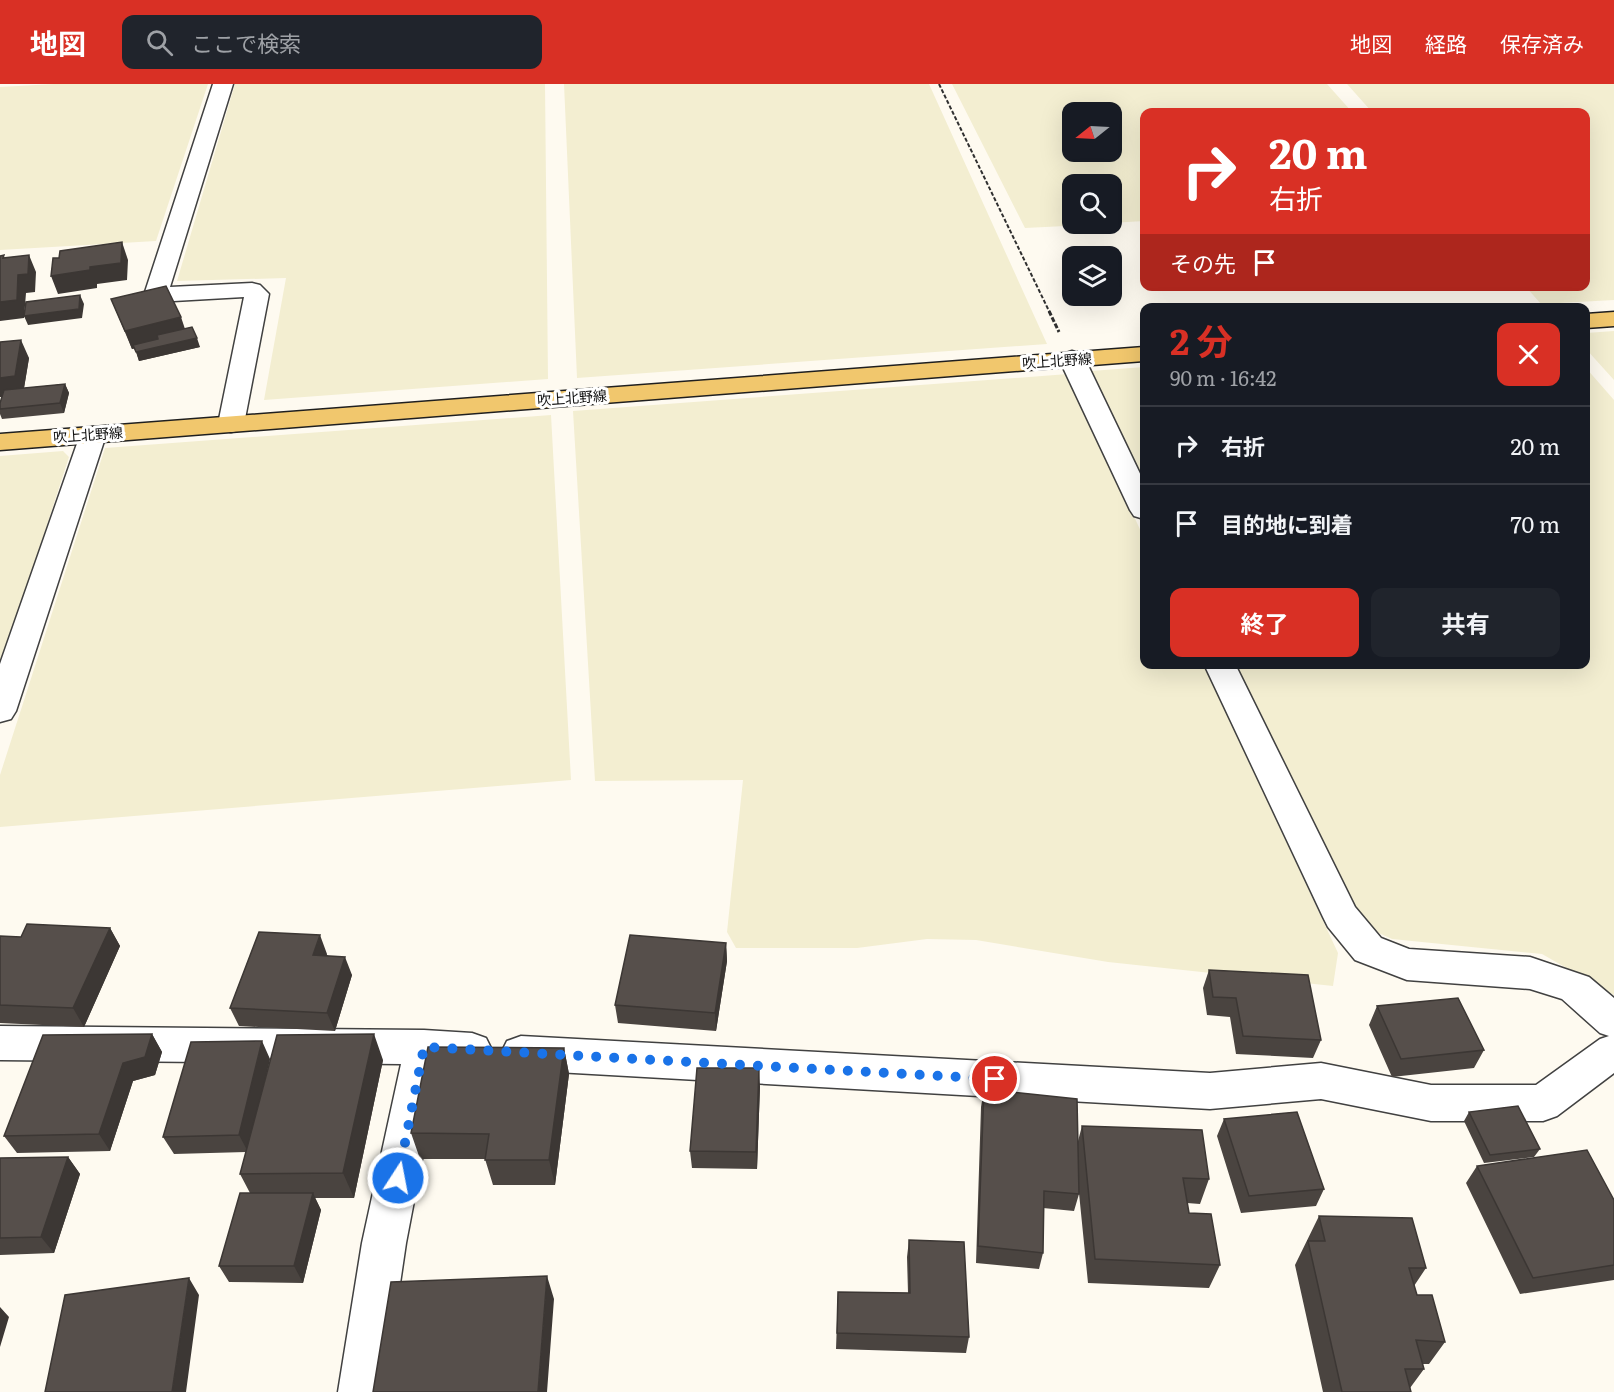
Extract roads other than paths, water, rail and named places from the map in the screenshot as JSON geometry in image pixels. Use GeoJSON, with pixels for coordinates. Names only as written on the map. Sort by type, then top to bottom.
{"type":"FeatureCollection","features":[{"type":"Feature","properties":{"kind":"main road"},"geometry":{"type":"LineString","coordinates":[[1590,321],[1614,319]]}},
{"type":"Feature","properties":{"kind":"main road","name":"吹上北野線"},"geometry":{"type":"LineString","coordinates":[[0,442],[1140,354]]}},
{"type":"Feature","properties":{"kind":"street"},"geometry":{"type":"LineString","coordinates":[[223,84],[156,295],[252,290],[257,294],[231,424]]}},
{"type":"Feature","properties":{"kind":"street"},"geometry":{"type":"LineString","coordinates":[[1072,359],[1140,502]]}},
{"type":"Feature","properties":{"kind":"street"},"geometry":{"type":"LineString","coordinates":[[0,711],[93,435]]}},
{"type":"Feature","properties":{"kind":"street"},"geometry":{"type":"LineString","coordinates":[[1221,669],[1341,917],[1368,949],[1407,964],[1530,973],[1575,988],[1614,1021]]}},
{"type":"Feature","properties":{"kind":"street"},"geometry":{"type":"LineString","coordinates":[[0,1043],[424,1047],[1210,1091],[1321,1081],[1431,1103],[1543,1103],[1614,1051]]}},
{"type":"Feature","properties":{"kind":"street"},"geometry":{"type":"LineString","coordinates":[[361,1392],[384,1243],[424,1047]]}}]}
